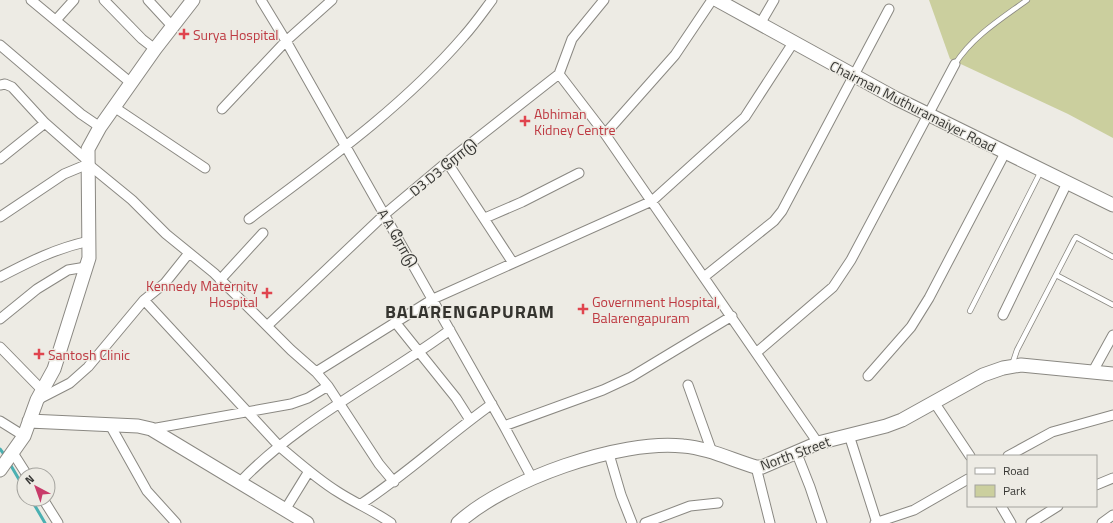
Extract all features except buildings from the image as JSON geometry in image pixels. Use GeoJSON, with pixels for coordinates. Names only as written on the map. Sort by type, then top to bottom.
{"type":"FeatureCollection","features":[{"type":"Feature","properties":{"kind":"street"},"geometry":{"type":"LineString","coordinates":[[31,0],[131,84]]}},
{"type":"Feature","properties":{"kind":"street"},"geometry":{"type":"LineString","coordinates":[[56,20],[74,0]]}},
{"type":"Feature","properties":{"kind":"street"},"geometry":{"type":"LineString","coordinates":[[104,0],[142,39],[155,49]]}},
{"type":"Feature","properties":{"kind":"street"},"geometry":{"type":"LineString","coordinates":[[148,0],[172,26]]}},
{"type":"Feature","properties":{"kind":"street"},"geometry":{"type":"LineString","coordinates":[[2,468],[24,436],[40,395],[54,369],[89,258],[88,149],[100,127],[155,49],[192,0]]}},
{"type":"Feature","properties":{"kind":"street","name":"A A ரோடு"},"geometry":{"type":"LineString","coordinates":[[261,0],[286,41],[433,299],[532,478]]}},
{"type":"Feature","properties":{"kind":"street"},"geometry":{"type":"LineString","coordinates":[[222,108],[286,41],[332,0]]}},
{"type":"Feature","properties":{"kind":"street"},"geometry":{"type":"LineString","coordinates":[[249,219],[346,147],[386,113],[448,54],[492,0]]}},
{"type":"Feature","properties":{"kind":"street"},"geometry":{"type":"LineString","coordinates":[[604,0],[572,39],[559,74],[606,134],[818,443]]}},
{"type":"Feature","properties":{"kind":"street"},"geometry":{"type":"LineString","coordinates":[[606,134],[676,55],[712,0]]}},
{"type":"Feature","properties":{"kind":"street","name":"Chairman Muthuramaiyer Road"},"geometry":{"type":"LineString","coordinates":[[717,0],[895,98],[1113,206]]}},
{"type":"Feature","properties":{"kind":"street"},"geometry":{"type":"LineString","coordinates":[[760,24],[774,0]]}},
{"type":"Feature","properties":{"kind":"street"},"geometry":{"type":"LineString","coordinates":[[704,277],[774,221],[782,211],[889,10]]}},
{"type":"Feature","properties":{"kind":"street"},"geometry":{"type":"LineString","coordinates":[[316,372],[433,299],[652,200],[744,117],[794,43]]}},
{"type":"Feature","properties":{"kind":"street"},"geometry":{"type":"LineString","coordinates":[[0,45],[81,114],[100,127]]}},
{"type":"Feature","properties":{"kind":"street"},"geometry":{"type":"LineString","coordinates":[[756,353],[833,287],[851,260],[955,64]]}},
{"type":"Feature","properties":{"kind":"street","name":"D3 D3 ரோடு"},"geometry":{"type":"LineString","coordinates":[[267,326],[384,214],[447,162],[559,74]]}},
{"type":"Feature","properties":{"kind":"street"},"geometry":{"type":"LineString","coordinates":[[0,85],[5,84],[12,87],[45,123],[220,280],[316,372],[328,386],[379,464],[394,482]]}},
{"type":"Feature","properties":{"kind":"street"},"geometry":{"type":"LineString","coordinates":[[114,107],[204,168]]}},
{"type":"Feature","properties":{"kind":"street"},"geometry":{"type":"LineString","coordinates":[[0,159],[45,123]]}},
{"type":"Feature","properties":{"kind":"street"},"geometry":{"type":"LineString","coordinates":[[868,376],[911,327],[929,298],[1005,153]]}},
{"type":"Feature","properties":{"kind":"street"},"geometry":{"type":"LineString","coordinates":[[0,217],[64,174],[88,162]]}},
{"type":"Feature","properties":{"kind":"street"},"geometry":{"type":"LineString","coordinates":[[447,162],[513,263]]}},
{"type":"Feature","properties":{"kind":"street"},"geometry":{"type":"LineString","coordinates":[[485,218],[522,202],[579,173]]}},
{"type":"Feature","properties":{"kind":"street"},"geometry":{"type":"LineString","coordinates":[[1003,315],[1068,183]]}},
{"type":"Feature","properties":{"kind":"street"},"geometry":{"type":"LineString","coordinates":[[220,280],[263,233]]}},
{"type":"Feature","properties":{"kind":"street"},"geometry":{"type":"LineString","coordinates":[[0,277],[49,252],[89,241]]}},
{"type":"Feature","properties":{"kind":"street"},"geometry":{"type":"LineString","coordinates":[[40,395],[70,383],[88,367],[144,300],[165,282],[189,253]]}},
{"type":"Feature","properties":{"kind":"street"},"geometry":{"type":"LineString","coordinates":[[0,319],[38,288],[68,270],[86,267]]}},
{"type":"Feature","properties":{"kind":"street"},"geometry":{"type":"LineString","coordinates":[[144,300],[280,446],[309,471],[338,492],[361,504],[391,523]]}},
{"type":"Feature","properties":{"kind":"street"},"geometry":{"type":"LineString","coordinates":[[504,426],[603,390],[631,377],[732,316]]}},
{"type":"Feature","properties":{"kind":"street"},"geometry":{"type":"LineString","coordinates":[[395,322],[456,398],[470,420]]}},
{"type":"Feature","properties":{"kind":"street"},"geometry":{"type":"LineString","coordinates":[[240,482],[253,468],[280,446],[339,404],[420,353],[450,330]]}},
{"type":"Feature","properties":{"kind":"street"},"geometry":{"type":"LineString","coordinates":[[1092,373],[1113,335]]}},
{"type":"Feature","properties":{"kind":"street"},"geometry":{"type":"LineString","coordinates":[[0,347],[40,395]]}},
{"type":"Feature","properties":{"kind":"street","name":"North Street"},"geometry":{"type":"LineString","coordinates":[[458,523],[492,499],[532,478],[553,470],[609,454],[646,447],[682,445],[712,452],[756,468],[796,454],[818,443],[886,426],[902,420],[983,375],[1012,367],[1021,365],[1113,374]]}},
{"type":"Feature","properties":{"kind":"street"},"geometry":{"type":"LineString","coordinates":[[688,385],[712,452]]}},
{"type":"Feature","properties":{"kind":"street"},"geometry":{"type":"LineString","coordinates":[[151,429],[291,404],[308,398],[328,386]]}},
{"type":"Feature","properties":{"kind":"street"},"geometry":{"type":"LineString","coordinates":[[934,402],[969,455]]}},
{"type":"Feature","properties":{"kind":"street"},"geometry":{"type":"LineString","coordinates":[[361,504],[394,482],[492,404]]}},
{"type":"Feature","properties":{"kind":"street"},"geometry":{"type":"LineString","coordinates":[[1010,455],[1052,432],[1113,415]]}},
{"type":"Feature","properties":{"kind":"street"},"geometry":{"type":"LineString","coordinates":[[29,420],[138,426],[151,429],[307,523]]}},
{"type":"Feature","properties":{"kind":"street"},"geometry":{"type":"LineString","coordinates":[[0,421],[24,436]]}},
{"type":"Feature","properties":{"kind":"street"},"geometry":{"type":"LineString","coordinates":[[110,425],[147,491],[176,523]]}},
{"type":"Feature","properties":{"kind":"street"},"geometry":{"type":"LineString","coordinates":[[849,435],[877,523],[914,510],[967,480]]}},
{"type":"Feature","properties":{"kind":"street"},"geometry":{"type":"LineString","coordinates":[[13,453],[22,467]]}},
{"type":"Feature","properties":{"kind":"street"},"geometry":{"type":"LineString","coordinates":[[609,454],[621,495],[632,523]]}},
{"type":"Feature","properties":{"kind":"street"},"geometry":{"type":"LineString","coordinates":[[796,454],[810,487],[822,523]]}},
{"type":"Feature","properties":{"kind":"street"},"geometry":{"type":"LineString","coordinates":[[756,468],[770,523]]}},
{"type":"Feature","properties":{"kind":"street"},"geometry":{"type":"LineString","coordinates":[[285,510],[309,471]]}},
{"type":"Feature","properties":{"kind":"street"},"geometry":{"type":"LineString","coordinates":[[1097,485],[1113,478]]}},
{"type":"Feature","properties":{"kind":"street"},"geometry":{"type":"LineString","coordinates":[[645,523],[690,506],[718,503]]}},
{"type":"Feature","properties":{"kind":"street"},"geometry":{"type":"LineString","coordinates":[[48,507],[58,523]]}},
{"type":"Feature","properties":{"kind":"street"},"geometry":{"type":"LineString","coordinates":[[1002,507],[1011,523]]}},
{"type":"Feature","properties":{"kind":"street"},"geometry":{"type":"LineString","coordinates":[[1031,523],[1056,507]]}},
{"type":"Feature","properties":{"kind":"street"},"geometry":{"type":"LineString","coordinates":[[1102,523],[1113,515]]}},
{"type":"Feature","properties":{"kind":"lane"},"geometry":{"type":"LineString","coordinates":[[955,64],[963,52],[976,38],[1027,0]]}},
{"type":"Feature","properties":{"kind":"lane"},"geometry":{"type":"LineString","coordinates":[[970,311],[1041,170]]}},
{"type":"Feature","properties":{"kind":"lane"},"geometry":{"type":"LineString","coordinates":[[1012,367],[1017,350],[1076,237],[1113,257]]}},
{"type":"Feature","properties":{"kind":"lane"},"geometry":{"type":"LineString","coordinates":[[1056,275],[1113,305]]}},
{"type":"Feature","properties":{"kind":"green space"},"geometry":{"type":"Polygon","coordinates":[[[929,0],[1113,0],[1113,138],[1068,114],[950,59],[929,0]]]}},
{"type":"Feature","properties":{"kind":"waterway"},"geometry":{"type":"LineString","coordinates":[[0,449],[6,457]]}},
{"type":"Feature","properties":{"kind":"waterway"},"geometry":{"type":"LineString","coordinates":[[10,464],[16,474]]}},
{"type":"Feature","properties":{"kind":"waterway"},"geometry":{"type":"LineString","coordinates":[[36,507],[45,523]]}},
{"type":"Feature","properties":{"kind":"place","name":"Surya Hospital"},"geometry":{"type":"Point","coordinates":[184,34]}},
{"type":"Feature","properties":{"kind":"place","name":"Abhiman Kidney Centre"},"geometry":{"type":"Point","coordinates":[525,121]}},
{"type":"Feature","properties":{"kind":"place","name":"Kennedy Maternity Hospital"},"geometry":{"type":"Point","coordinates":[267,293]}},
{"type":"Feature","properties":{"kind":"place","name":"Government Hospital, Balarengapuram"},"geometry":{"type":"Point","coordinates":[583,309]}},
{"type":"Feature","properties":{"kind":"place","name":"Santosh Clinic"},"geometry":{"type":"Point","coordinates":[39,354]}},
{"type":"Feature","properties":{"kind":"district","name":"BALARENGAPURAM"},"geometry":{"type":"Point","coordinates":[470,311]}}]}
